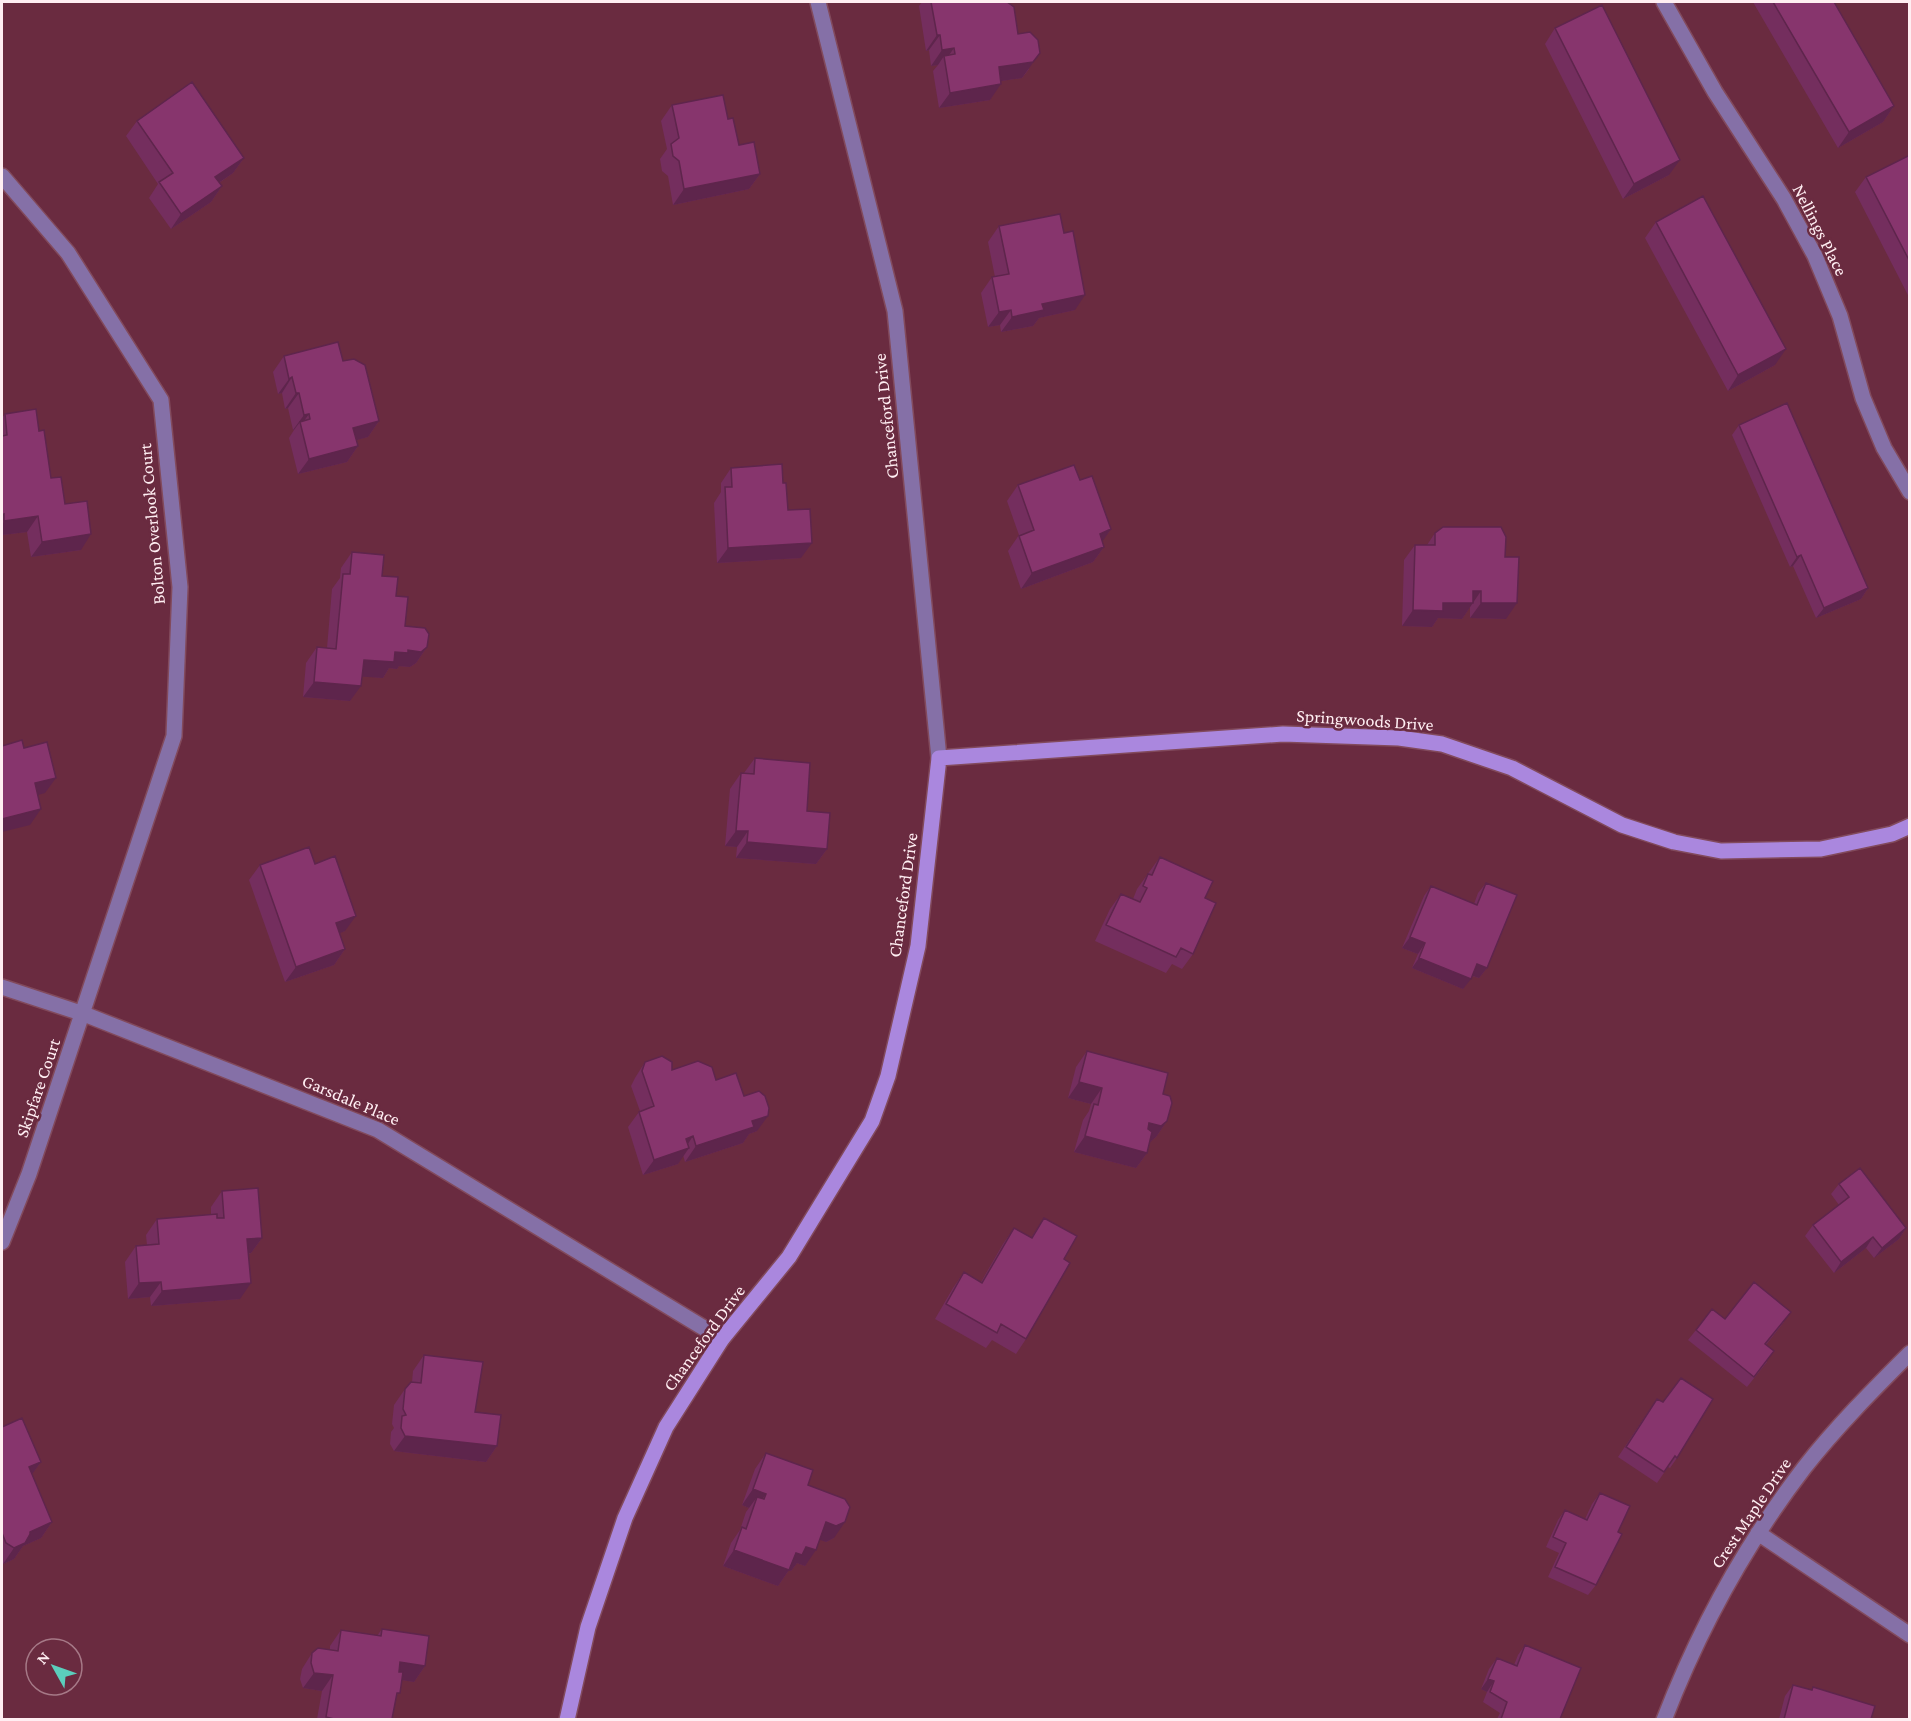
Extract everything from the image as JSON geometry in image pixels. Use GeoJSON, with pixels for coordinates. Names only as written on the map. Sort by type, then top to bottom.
{"type":"FeatureCollection","features":[{"type":"Feature","properties":{"kind":"street","name":"Chanceford Drive"},"geometry":{"type":"LineString","coordinates":[[567,1719],[588,1627],[625,1518],[666,1427],[722,1339],[789,1257],[872,1121],[888,1076],[918,946],[939,758],[895,311],[818,2]]}},
{"type":"Feature","properties":{"kind":"street","name":"Nellings Place"},"geometry":{"type":"LineString","coordinates":[[1664,2],[1715,92],[1784,199],[1815,256],[1840,316],[1863,398],[1884,448],[1910,492]]}},
{"type":"Feature","properties":{"kind":"street","name":"Bolton Overlook Court"},"geometry":{"type":"LineString","coordinates":[[2,176],[68,253],[161,400],[180,587],[174,736],[84,1014]]}},
{"type":"Feature","properties":{"kind":"street","name":"Springwoods Drive"},"geometry":{"type":"LineString","coordinates":[[939,758],[1283,734],[1399,738],[1443,744],[1512,768],[1622,825],[1674,842],[1721,851],[1821,849],[1892,834],[1910,826]]}},
{"type":"Feature","properties":{"kind":"street","name":"Garsdale Place"},"geometry":{"type":"LineString","coordinates":[[2,987],[84,1014],[378,1130],[722,1339]]}},
{"type":"Feature","properties":{"kind":"street","name":"Skipfare Court"},"geometry":{"type":"LineString","coordinates":[[2,1242],[29,1174],[84,1014]]}},
{"type":"Feature","properties":{"kind":"street","name":"Crest Maple Drive"},"geometry":{"type":"LineString","coordinates":[[1664,1719],[1682,1672],[1720,1596],[1758,1533],[1805,1467],[1863,1399],[1910,1353]]}},
{"type":"Feature","properties":{"kind":"street"},"geometry":{"type":"LineString","coordinates":[[1758,1533],[1910,1635]]}},
{"type":"Feature","properties":{"kind":"building"},"geometry":{"type":"Polygon","coordinates":[[[931,2],[1007,2],[1014,7],[1018,34],[1030,32],[1038,40],[1040,53],[1033,62],[999,67],[1001,84],[950,93],[944,56],[955,54],[954,48],[942,50],[931,2]]]}},
{"type":"Feature","properties":{"kind":"building"},"geometry":{"type":"Polygon","coordinates":[[[1773,2],[1834,2],[1894,106],[1849,132],[1773,2]]]}},
{"type":"Feature","properties":{"kind":"building"},"geometry":{"type":"Polygon","coordinates":[[[1602,5],[1680,160],[1634,184],[1555,28],[1602,5]]]}},
{"type":"Feature","properties":{"kind":"building"},"geometry":{"type":"Polygon","coordinates":[[[192,82],[244,158],[215,177],[222,186],[181,214],[159,182],[173,173],[137,121],[192,82]]]}},
{"type":"Feature","properties":{"kind":"building"},"geometry":{"type":"Polygon","coordinates":[[[723,95],[728,119],[733,118],[739,145],[754,142],[760,174],[684,189],[679,161],[673,156],[671,144],[679,138],[672,105],[723,95]]]}},
{"type":"Feature","properties":{"kind":"building"},"geometry":{"type":"Polygon","coordinates":[[[1910,155],[1910,262],[1866,177],[1910,155]]]}},
{"type":"Feature","properties":{"kind":"building"},"geometry":{"type":"Polygon","coordinates":[[[1703,196],[1786,349],[1738,375],[1656,222],[1703,196]]]}},
{"type":"Feature","properties":{"kind":"building"},"geometry":{"type":"Polygon","coordinates":[[[1060,214],[1064,233],[1073,231],[1085,295],[1042,304],[1044,310],[1012,317],[1011,310],[999,312],[992,277],[1009,274],[999,226],[1060,214]]]}},
{"type":"Feature","properties":{"kind":"building"},"geometry":{"type":"Polygon","coordinates":[[[338,342],[343,361],[354,359],[365,365],[379,421],[353,428],[358,446],[309,459],[300,422],[310,419],[309,414],[304,415],[299,393],[296,393],[292,377],[289,379],[284,356],[338,342]]]}},
{"type":"Feature","properties":{"kind":"building"},"geometry":{"type":"Polygon","coordinates":[[[1787,403],[1868,588],[1824,608],[1801,555],[1797,557],[1739,425],[1787,403]]]}},
{"type":"Feature","properties":{"kind":"building"},"geometry":{"type":"Polygon","coordinates":[[[36,409],[39,431],[44,430],[51,478],[61,477],[65,504],[87,501],[91,534],[42,542],[38,516],[4,521],[4,514],[2,515],[2,436],[7,435],[5,414],[36,409]]]}},
{"type":"Feature","properties":{"kind":"building"},"geometry":{"type":"Polygon","coordinates":[[[782,464],[788,510],[810,509],[812,543],[728,548],[725,487],[732,487],[731,468],[782,464]]]}},
{"type":"Feature","properties":{"kind":"building"},"geometry":{"type":"Polygon","coordinates":[[[1074,465],[1080,480],[1092,476],[1111,529],[1100,534],[1104,547],[1032,573],[1019,536],[1034,530],[1018,485],[1074,465]]]}},
{"type":"Feature","properties":{"kind":"building"},"geometry":{"type":"Polygon","coordinates":[[[1443,527],[1501,527],[1506,537],[1505,557],[1519,557],[1517,603],[1481,603],[1481,591],[1473,591],[1473,603],[1443,603],[1443,611],[1413,610],[1415,545],[1435,545],[1435,533],[1443,527]]]}},
{"type":"Feature","properties":{"kind":"building"},"geometry":{"type":"Polygon","coordinates":[[[352,552],[384,555],[382,576],[398,577],[396,596],[408,597],[405,626],[425,628],[429,634],[427,647],[421,652],[408,650],[408,653],[395,652],[394,662],[364,660],[361,686],[314,682],[317,647],[336,649],[343,574],[350,574],[352,552]]]}},
{"type":"Feature","properties":{"kind":"building"},"geometry":{"type":"Polygon","coordinates":[[[22,740],[24,748],[47,742],[56,778],[35,783],[41,809],[2,819],[2,746],[22,740]]]}},
{"type":"Feature","properties":{"kind":"building"},"geometry":{"type":"Polygon","coordinates":[[[755,758],[810,763],[807,811],[830,813],[827,849],[747,842],[748,831],[736,831],[741,773],[754,774],[755,758]]]}},
{"type":"Feature","properties":{"kind":"building"},"geometry":{"type":"Polygon","coordinates":[[[309,847],[315,864],[335,856],[356,916],[336,923],[345,949],[296,967],[260,865],[309,847]]]}},
{"type":"Feature","properties":{"kind":"building"},"geometry":{"type":"Polygon","coordinates":[[[1160,857],[1213,881],[1205,898],[1216,903],[1193,954],[1181,948],[1176,957],[1106,925],[1121,894],[1140,902],[1147,888],[1143,886],[1148,874],[1152,875],[1160,857]]]}},
{"type":"Feature","properties":{"kind":"building"},"geometry":{"type":"Polygon","coordinates":[[[1486,883],[1517,895],[1487,968],[1477,964],[1471,979],[1419,958],[1425,943],[1410,937],[1431,886],[1477,905],[1486,883]]]}},
{"type":"Feature","properties":{"kind":"building"},"geometry":{"type":"Polygon","coordinates":[[[1087,1051],[1168,1073],[1163,1094],[1170,1096],[1172,1103],[1167,1121],[1161,1126],[1149,1123],[1148,1129],[1152,1132],[1147,1153],[1085,1136],[1094,1104],[1098,1105],[1102,1088],[1079,1082],[1087,1051]]]}},
{"type":"Feature","properties":{"kind":"building"},"geometry":{"type":"Polygon","coordinates":[[[662,1056],[672,1062],[672,1070],[698,1061],[712,1067],[716,1080],[736,1073],[744,1096],[759,1091],[765,1096],[769,1108],[768,1116],[752,1121],[754,1127],[696,1146],[693,1136],[686,1139],[689,1148],[654,1160],[639,1112],[654,1106],[642,1071],[645,1062],[662,1056]]]}},
{"type":"Feature","properties":{"kind":"building"},"geometry":{"type":"Polygon","coordinates":[[[1860,1168],[1906,1228],[1882,1248],[1873,1237],[1841,1262],[1813,1225],[1849,1197],[1839,1184],[1860,1168]]]}},
{"type":"Feature","properties":{"kind":"building"},"geometry":{"type":"Polygon","coordinates":[[[258,1188],[262,1238],[247,1239],[251,1283],[162,1291],[161,1282],[139,1283],[136,1246],[159,1244],[157,1219],[217,1214],[217,1218],[224,1218],[222,1191],[258,1188]]]}},
{"type":"Feature","properties":{"kind":"building"},"geometry":{"type":"Polygon","coordinates":[[[1044,1218],[1077,1236],[1064,1259],[1070,1263],[1026,1339],[1001,1324],[997,1333],[946,1304],[964,1272],[982,1283],[1014,1228],[1032,1238],[1044,1218]]]}},
{"type":"Feature","properties":{"kind":"building"},"geometry":{"type":"Polygon","coordinates":[[[1754,1282],[1791,1312],[1765,1344],[1774,1351],[1754,1377],[1696,1330],[1712,1309],[1725,1319],[1754,1282]]]}},
{"type":"Feature","properties":{"kind":"building"},"geometry":{"type":"Polygon","coordinates":[[[424,1355],[483,1362],[475,1412],[501,1415],[497,1446],[405,1436],[401,1428],[402,1416],[406,1415],[403,1409],[405,1389],[411,1382],[421,1383],[424,1355]]]}},
{"type":"Feature","properties":{"kind":"building"},"geometry":{"type":"Polygon","coordinates":[[[1681,1378],[1713,1399],[1677,1458],[1675,1456],[1664,1472],[1626,1447],[1657,1399],[1663,1402],[1681,1378]]]}},
{"type":"Feature","properties":{"kind":"building"},"geometry":{"type":"Polygon","coordinates":[[[22,1418],[41,1462],[29,1467],[52,1522],[30,1532],[25,1543],[14,1548],[6,1543],[2,1533],[2,1427],[22,1418]]]}},
{"type":"Feature","properties":{"kind":"building"},"geometry":{"type":"Polygon","coordinates":[[[766,1453],[813,1470],[808,1485],[845,1499],[850,1507],[845,1522],[836,1526],[826,1522],[816,1550],[806,1547],[802,1555],[796,1553],[789,1570],[734,1550],[742,1527],[746,1529],[757,1497],[764,1499],[766,1494],[753,1489],[766,1453]]]}},
{"type":"Feature","properties":{"kind":"building"},"geometry":{"type":"Polygon","coordinates":[[[1600,1493],[1630,1506],[1618,1532],[1622,1534],[1596,1585],[1555,1567],[1566,1543],[1553,1537],[1565,1510],[1587,1520],[1600,1493]]]}},
{"type":"Feature","properties":{"kind":"building"},"geometry":{"type":"Polygon","coordinates":[[[382,1629],[429,1636],[425,1666],[400,1662],[399,1672],[403,1672],[400,1693],[397,1693],[392,1719],[326,1717],[333,1675],[314,1673],[311,1663],[312,1653],[318,1648],[338,1651],[341,1630],[381,1636],[382,1629]]]}},
{"type":"Feature","properties":{"kind":"building"},"geometry":{"type":"Polygon","coordinates":[[[1525,1645],[1581,1668],[1560,1719],[1501,1719],[1507,1702],[1490,1692],[1494,1681],[1488,1679],[1497,1658],[1517,1666],[1525,1645]]]}},
{"type":"Feature","properties":{"kind":"building"},"geometry":{"type":"Polygon","coordinates":[[[1793,1685],[1812,1690],[1813,1687],[1875,1706],[1871,1719],[1784,1719],[1793,1685]]]}}]}
